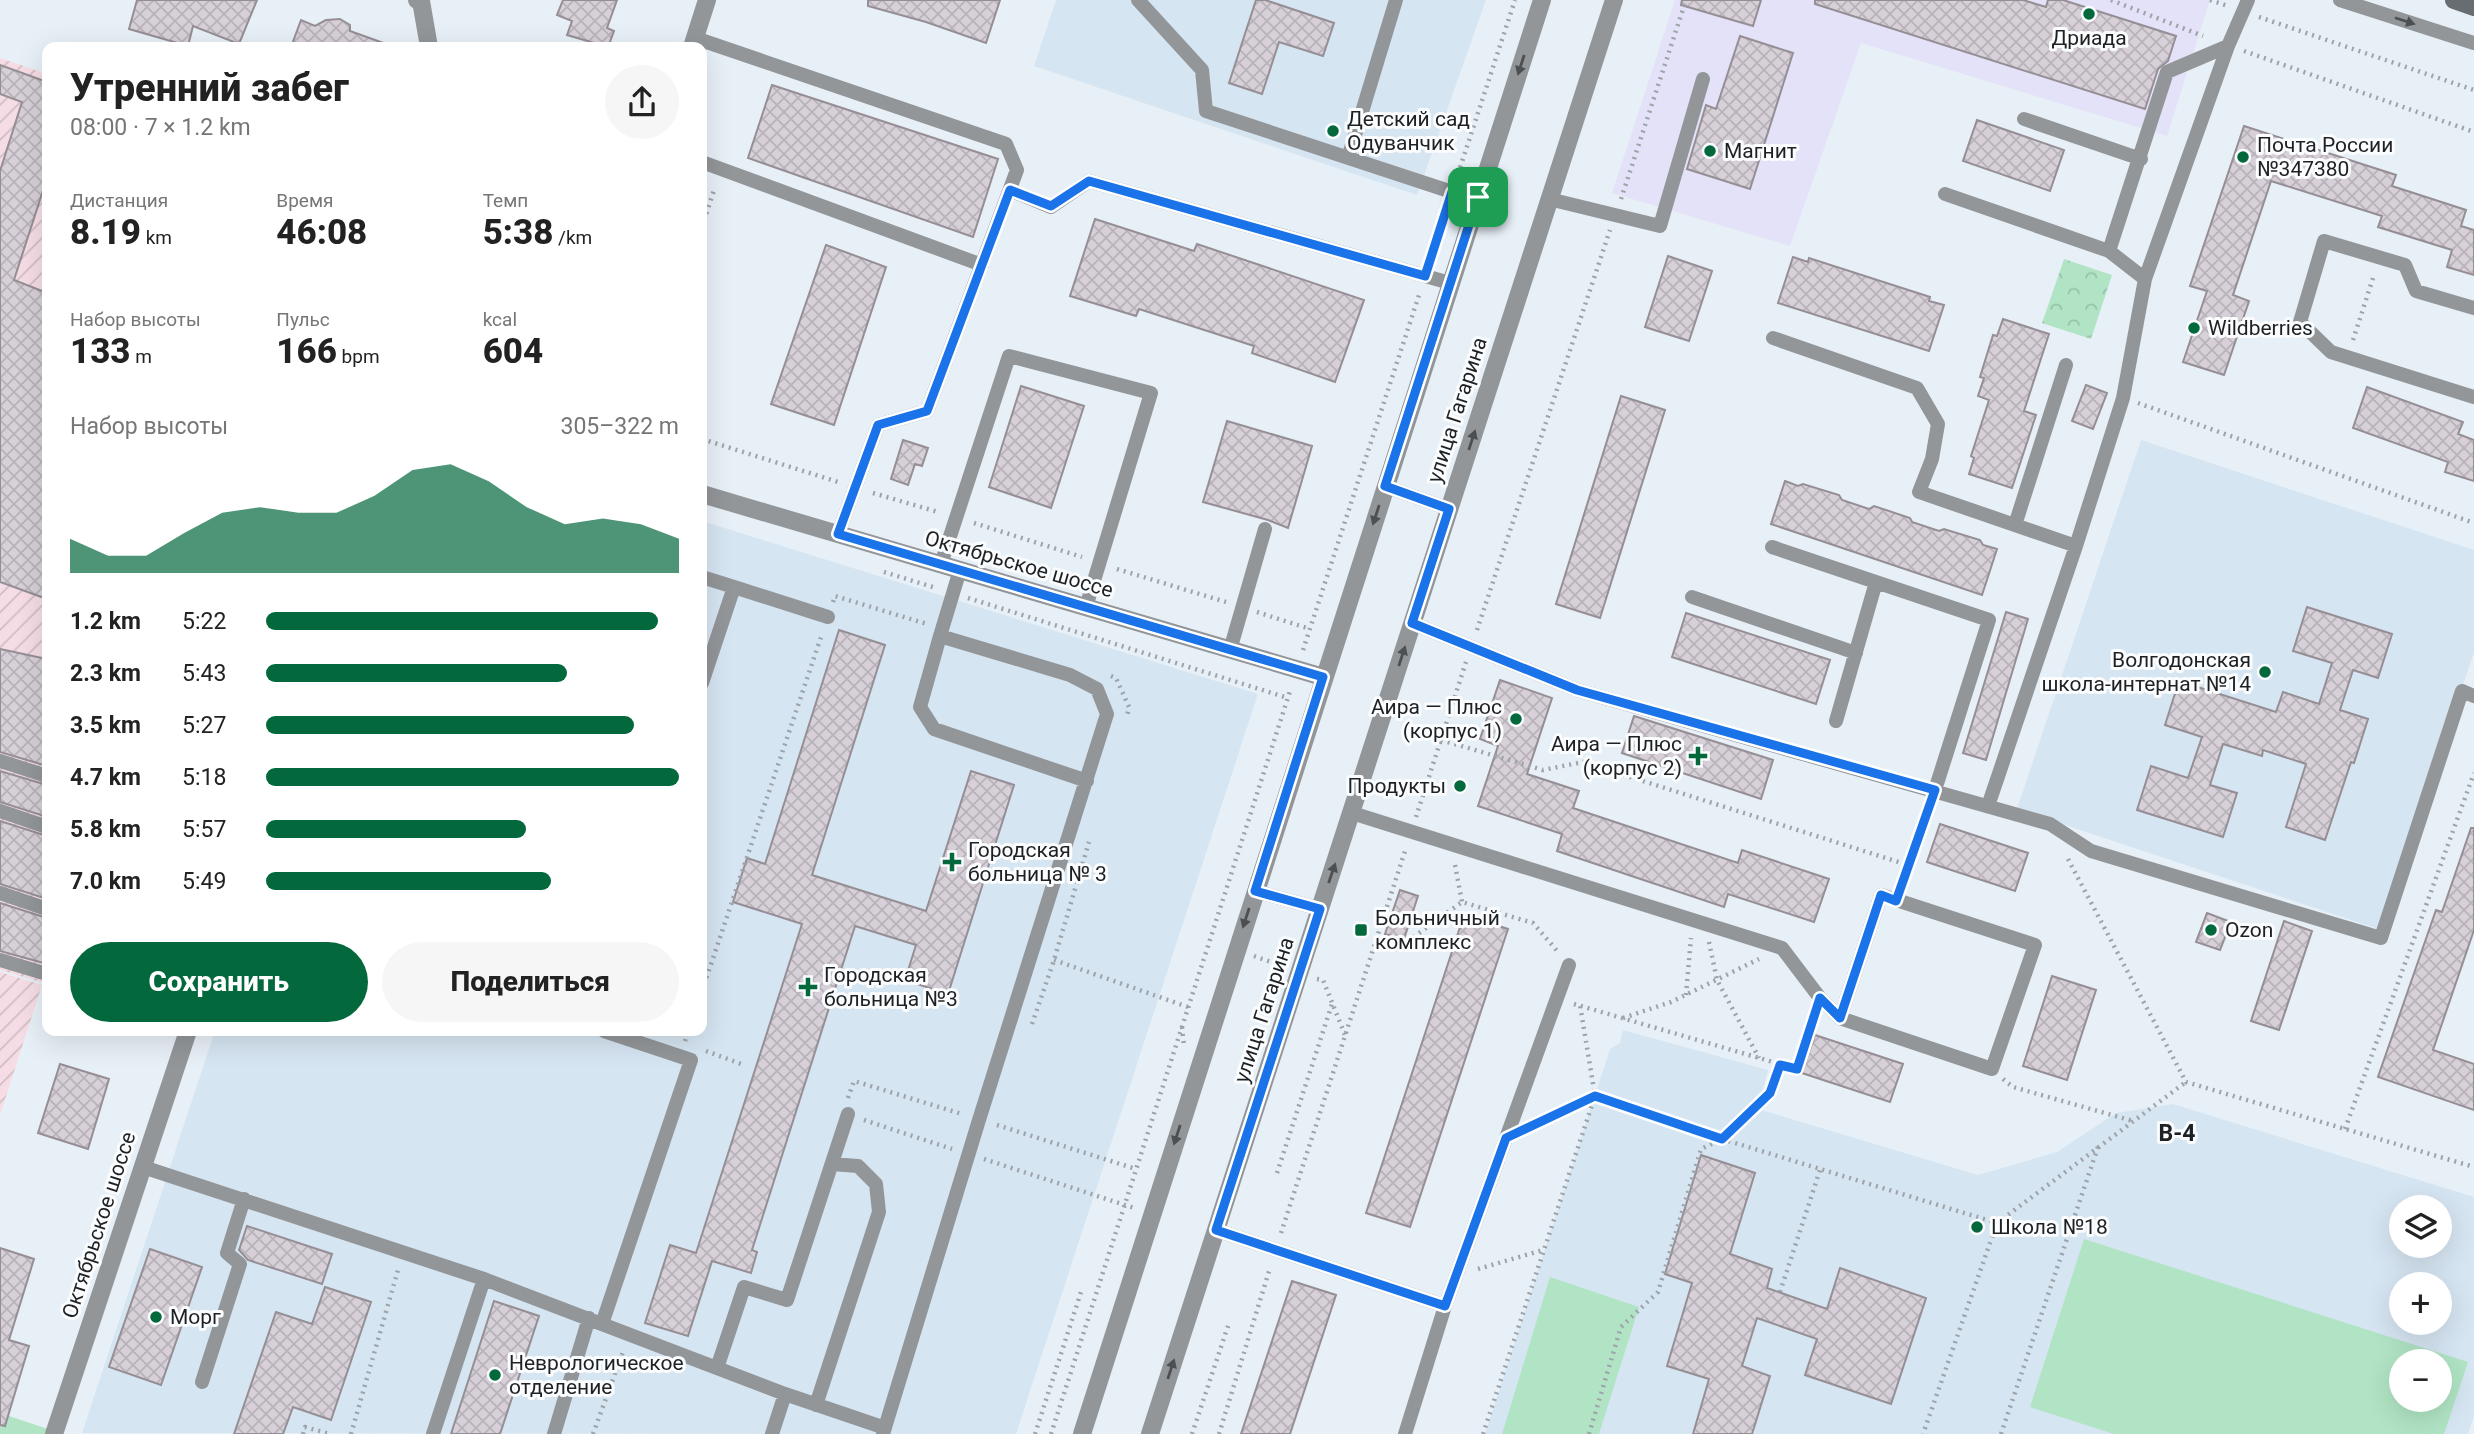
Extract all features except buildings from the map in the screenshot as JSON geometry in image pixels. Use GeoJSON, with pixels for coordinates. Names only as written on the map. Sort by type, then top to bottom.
{"type":"FeatureCollection","features":[{"type":"Feature","properties":{"kind":"main road"},"geometry":{"type":"LineString","coordinates":[[2454,0],[2474,7]]}},
{"type":"Feature","properties":{"kind":"street"},"geometry":{"type":"LineString","coordinates":[[417,0],[421,1],[428,42]]}},
{"type":"Feature","properties":{"kind":"street"},"geometry":{"type":"LineString","coordinates":[[693,42],[707,0]]}},
{"type":"Feature","properties":{"kind":"street"},"geometry":{"type":"LineString","coordinates":[[1082,1434],[1542,0]]}},
{"type":"Feature","properties":{"kind":"street","name":"улица Гагарина"},"geometry":{"type":"LineString","coordinates":[[1150,1434],[1614,0]]}},
{"type":"Feature","properties":{"kind":"street","name":"Октябрьское шоссе"},"geometry":{"type":"LineString","coordinates":[[707,495],[1323,677]]}},
{"type":"Feature","properties":{"kind":"street","name":"Октябрьское шоссе"},"geometry":{"type":"LineString","coordinates":[[54,1434],[186,1036]]}},
{"type":"Feature","properties":{"kind":"lane"},"geometry":{"type":"LineString","coordinates":[[1138,0],[1202,70],[1206,111],[1452,192],[1478,197]]}},
{"type":"Feature","properties":{"kind":"lane"},"geometry":{"type":"LineString","coordinates":[[1348,158],[1396,0]]}},
{"type":"Feature","properties":{"kind":"lane"},"geometry":{"type":"LineString","coordinates":[[2340,0],[2474,43]]}},
{"type":"Feature","properties":{"kind":"lane"},"geometry":{"type":"LineString","coordinates":[[1988,806],[2123,398],[2145,279],[2228,46],[2245,6]]}},
{"type":"Feature","properties":{"kind":"lane"},"geometry":{"type":"LineString","coordinates":[[2109,251],[2167,72],[2228,46]]}},
{"type":"Feature","properties":{"kind":"lane"},"geometry":{"type":"LineString","coordinates":[[707,48],[1006,144],[1017,170],[927,411],[878,425],[838,534]]}},
{"type":"Feature","properties":{"kind":"lane"},"geometry":{"type":"LineString","coordinates":[[1549,199],[1660,226],[1703,79]]}},
{"type":"Feature","properties":{"kind":"lane"},"geometry":{"type":"LineString","coordinates":[[2024,119],[2141,159]]}},
{"type":"Feature","properties":{"kind":"lane"},"geometry":{"type":"LineString","coordinates":[[707,165],[982,265]]}},
{"type":"Feature","properties":{"kind":"lane"},"geometry":{"type":"LineString","coordinates":[[1010,190],[1051,206],[1089,181],[1450,283]]}},
{"type":"Feature","properties":{"kind":"lane"},"geometry":{"type":"LineString","coordinates":[[1945,194],[2109,251],[2145,279]]}},
{"type":"Feature","properties":{"kind":"lane"},"geometry":{"type":"LineString","coordinates":[[2474,308],[2416,291],[2405,265],[2324,241],[2300,323],[2331,352],[2474,397]]}},
{"type":"Feature","properties":{"kind":"lane"},"geometry":{"type":"LineString","coordinates":[[1773,338],[1917,388],[1938,424],[1932,459],[1919,492],[2076,546]]}},
{"type":"Feature","properties":{"kind":"lane"},"geometry":{"type":"LineString","coordinates":[[941,564],[1009,356],[1150,393],[1086,607]]}},
{"type":"Feature","properties":{"kind":"lane"},"geometry":{"type":"LineString","coordinates":[[2015,525],[2066,365]]}},
{"type":"Feature","properties":{"kind":"lane"},"geometry":{"type":"LineString","coordinates":[[1385,486],[1449,509]]}},
{"type":"Feature","properties":{"kind":"lane"},"geometry":{"type":"LineString","coordinates":[[1230,650],[1265,529]]}},
{"type":"Feature","properties":{"kind":"lane"},"geometry":{"type":"LineString","coordinates":[[1772,547],[1989,620],[1935,790]]}},
{"type":"Feature","properties":{"kind":"lane"},"geometry":{"type":"LineString","coordinates":[[960,570],[920,707],[934,729],[1087,781]]}},
{"type":"Feature","properties":{"kind":"lane"},"geometry":{"type":"LineString","coordinates":[[707,579],[828,617]]}},
{"type":"Feature","properties":{"kind":"lane"},"geometry":{"type":"LineString","coordinates":[[1836,721],[1876,582]]}},
{"type":"Feature","properties":{"kind":"lane"},"geometry":{"type":"LineString","coordinates":[[708,645],[734,587]]}},
{"type":"Feature","properties":{"kind":"lane"},"geometry":{"type":"LineString","coordinates":[[1692,597],[1856,653]]}},
{"type":"Feature","properties":{"kind":"lane"},"geometry":{"type":"LineString","coordinates":[[1412,623],[1577,690],[2050,824],[2091,851],[2381,938],[2462,691],[2474,696]]}},
{"type":"Feature","properties":{"kind":"lane"},"geometry":{"type":"LineString","coordinates":[[143,1167],[484,1279],[884,1431],[1107,714],[1097,689],[1070,676],[941,632]]}},
{"type":"Feature","properties":{"kind":"lane"},"geometry":{"type":"LineString","coordinates":[[0,761],[42,774]]}},
{"type":"Feature","properties":{"kind":"lane"},"geometry":{"type":"LineString","coordinates":[[0,811],[42,825]]}},
{"type":"Feature","properties":{"kind":"lane"},"geometry":{"type":"LineString","coordinates":[[1352,813],[1782,948],[1820,998],[1840,1018],[1992,1069],[2035,945],[1881,895],[1840,1018]]}},
{"type":"Feature","properties":{"kind":"lane"},"geometry":{"type":"LineString","coordinates":[[1255,891],[1320,909]]}},
{"type":"Feature","properties":{"kind":"lane"},"geometry":{"type":"LineString","coordinates":[[0,894],[42,907]]}},
{"type":"Feature","properties":{"kind":"lane"},"geometry":{"type":"LineString","coordinates":[[0,960],[42,973]]}},
{"type":"Feature","properties":{"kind":"lane"},"geometry":{"type":"LineString","coordinates":[[1405,1434],[1445,1306],[1569,965]]}},
{"type":"Feature","properties":{"kind":"lane"},"geometry":{"type":"LineString","coordinates":[[554,1434],[691,1060],[644,1037]]}},
{"type":"Feature","properties":{"kind":"lane"},"geometry":{"type":"LineString","coordinates":[[717,1368],[744,1287],[787,1300],[848,1114]]}},
{"type":"Feature","properties":{"kind":"lane"},"geometry":{"type":"LineString","coordinates":[[816,1405],[879,1212],[876,1184],[858,1166],[832,1164]]}},
{"type":"Feature","properties":{"kind":"lane"},"geometry":{"type":"LineString","coordinates":[[202,1382],[240,1264],[227,1253],[244,1199]]}},
{"type":"Feature","properties":{"kind":"lane"},"geometry":{"type":"LineString","coordinates":[[1216,1230],[1445,1306]]}},
{"type":"Feature","properties":{"kind":"lane"},"geometry":{"type":"LineString","coordinates":[[433,1434],[484,1279]]}},
{"type":"Feature","properties":{"kind":"lane"},"geometry":{"type":"LineString","coordinates":[[772,1434],[785,1394]]}},
{"type":"Feature","properties":{"kind":"path"},"geometry":{"type":"LineString","coordinates":[[1051,1434],[1514,0]]}},
{"type":"Feature","properties":{"kind":"path"},"geometry":{"type":"LineString","coordinates":[[1219,1434],[1471,647],[1686,0]]}},
{"type":"Feature","properties":{"kind":"path"},"geometry":{"type":"LineString","coordinates":[[2111,0],[2228,46],[2474,132]]}},
{"type":"Feature","properties":{"kind":"path"},"geometry":{"type":"LineString","coordinates":[[2210,0],[2245,6],[2474,90]]}},
{"type":"Feature","properties":{"kind":"path"},"geometry":{"type":"LineString","coordinates":[[707,212],[721,170]]}},
{"type":"Feature","properties":{"kind":"path"},"geometry":{"type":"LineString","coordinates":[[2348,357],[2379,257]]}},
{"type":"Feature","properties":{"kind":"path"},"geometry":{"type":"LineString","coordinates":[[2123,398],[2474,523]]}},
{"type":"Feature","properties":{"kind":"path"},"geometry":{"type":"LineString","coordinates":[[707,441],[1310,629]]}},
{"type":"Feature","properties":{"kind":"path"},"geometry":{"type":"LineString","coordinates":[[873,569],[1288,698]]}},
{"type":"Feature","properties":{"kind":"path"},"geometry":{"type":"LineString","coordinates":[[707,976],[835,596],[941,632]]}},
{"type":"Feature","properties":{"kind":"path"},"geometry":{"type":"LineString","coordinates":[[1103,674],[1116,678],[1129,707],[1125,720]]}},
{"type":"Feature","properties":{"kind":"path"},"geometry":{"type":"LineString","coordinates":[[1441,740],[1544,769],[1583,762],[1908,865]]}},
{"type":"Feature","properties":{"kind":"path"},"geometry":{"type":"LineString","coordinates":[[2345,1129],[2474,773]]}},
{"type":"Feature","properties":{"kind":"path"},"geometry":{"type":"LineString","coordinates":[[1896,901],[1935,790]]}},
{"type":"Feature","properties":{"kind":"path"},"geometry":{"type":"LineString","coordinates":[[2050,824],[2186,1082],[2474,1167]]}},
{"type":"Feature","properties":{"kind":"path"},"geometry":{"type":"LineString","coordinates":[[1027,1036],[1054,960],[1090,840]]}},
{"type":"Feature","properties":{"kind":"path"},"geometry":{"type":"LineString","coordinates":[[1450,842],[1462,902]]}},
{"type":"Feature","properties":{"kind":"path"},"geometry":{"type":"LineString","coordinates":[[1376,943],[1397,949],[1462,902]]}},
{"type":"Feature","properties":{"kind":"path"},"geometry":{"type":"LineString","coordinates":[[1462,902],[1533,923],[1569,965]]}},
{"type":"Feature","properties":{"kind":"path"},"geometry":{"type":"LineString","coordinates":[[1699,922],[1717,980],[1759,1059]]}},
{"type":"Feature","properties":{"kind":"path"},"geometry":{"type":"LineString","coordinates":[[1686,995],[1699,922]]}},
{"type":"Feature","properties":{"kind":"path"},"geometry":{"type":"LineString","coordinates":[[1623,1018],[1686,995],[1782,948]]}},
{"type":"Feature","properties":{"kind":"path"},"geometry":{"type":"LineString","coordinates":[[1054,960],[1188,1007]]}},
{"type":"Feature","properties":{"kind":"path"},"geometry":{"type":"LineString","coordinates":[[1556,998],[1797,1069],[1820,998]]}},
{"type":"Feature","properties":{"kind":"path"},"geometry":{"type":"LineString","coordinates":[[1277,1173],[1332,1004]]}},
{"type":"Feature","properties":{"kind":"path"},"geometry":{"type":"LineString","coordinates":[[1483,1434],[1595,1096],[1580,1006]]}},
{"type":"Feature","properties":{"kind":"path"},"geometry":{"type":"LineString","coordinates":[[1589,1434],[1621,1327],[1658,1292],[1701,1149],[1722,1139],[1770,1093],[1780,1065]]}},
{"type":"Feature","properties":{"kind":"path"},"geometry":{"type":"LineString","coordinates":[[1992,1069],[2012,1087],[2133,1121]]}},
{"type":"Feature","properties":{"kind":"path"},"geometry":{"type":"LineString","coordinates":[[1923,1434],[1997,1223],[2186,1082]]}},
{"type":"Feature","properties":{"kind":"path"},"geometry":{"type":"LineString","coordinates":[[1506,1138],[1595,1096],[1820,1170],[1997,1223]]}},
{"type":"Feature","properties":{"kind":"path"},"geometry":{"type":"LineString","coordinates":[[993,1137],[1001,1112]]}},
{"type":"Feature","properties":{"kind":"path"},"geometry":{"type":"LineString","coordinates":[[2001,1434],[2098,1147]]}},
{"type":"Feature","properties":{"kind":"path"},"geometry":{"type":"LineString","coordinates":[[985,1160],[989,1148]]}},
{"type":"Feature","properties":{"kind":"path"},"geometry":{"type":"LineString","coordinates":[[1780,1292],[1820,1170]]}},
{"type":"Feature","properties":{"kind":"path"},"geometry":{"type":"LineString","coordinates":[[1456,1276],[1544,1250]]}},
{"type":"Feature","properties":{"kind":"path"},"geometry":{"type":"LineString","coordinates":[[351,1434],[403,1252]]}},
{"type":"Feature","properties":{"kind":"path"},"geometry":{"type":"LineString","coordinates":[[1035,1434],[1083,1289]]}},
{"type":"Feature","properties":{"kind":"path"},"geometry":{"type":"LineString","coordinates":[[1192,1434],[1229,1323]]}},
{"type":"Feature","properties":{"kind":"path"},"geometry":{"type":"LineString","coordinates":[[593,1434],[629,1334]]}},
{"type":"Feature","properties":{"kind":"path"},"geometry":{"type":"LineString","coordinates":[[303,1434],[304,1427],[330,1434]]}},
{"type":"Feature","properties":{"kind":"shaded area","name":"Детский сад Одуванчик"},"geometry":{"type":"Polygon","coordinates":[[[1056,0],[1486,0],[1417,195],[1034,66],[1056,0]]]}},
{"type":"Feature","properties":{"kind":"shaded area"},"geometry":{"type":"Polygon","coordinates":[[[1675,0],[2210,0],[2167,136],[1861,43],[1790,246],[1612,193],[1675,0]]]}},
{"type":"Feature","properties":{"kind":"shaded area"},"geometry":{"type":"Polygon","coordinates":[[[0,58],[42,72],[42,983],[0,970],[0,58]]]}},
{"type":"Feature","properties":{"kind":"shaded area","name":"Волгодонская школа-интернат №14"},"geometry":{"type":"Polygon","coordinates":[[[2141,440],[2474,550],[2474,652],[2381,930],[2017,809],[2141,440]]]}},
{"type":"Feature","properties":{"kind":"shaded area","name":"Городская больница № 3"},"geometry":{"type":"Polygon","coordinates":[[[707,523],[1258,694],[1016,1434],[82,1433],[213,1036],[707,1036],[707,523]]]}},
{"type":"Feature","properties":{"kind":"shaded area"},"geometry":{"type":"Polygon","coordinates":[[[0,972],[42,985],[0,1115],[0,972]]]}},
{"type":"Feature","properties":{"kind":"shaded area","name":"Школа №18"},"geometry":{"type":"Polygon","coordinates":[[[1623,1030],[1768,1070],[1758,1109],[1978,1175],[2057,1152],[2116,1113],[2173,1104],[2474,1197],[2474,1416],[2468,1434],[1485,1434],[1610,1049],[1620,1043],[1623,1030]]]}},
{"type":"Feature","properties":{"kind":"green space"},"geometry":{"type":"Polygon","coordinates":[[[2064,259],[2112,275],[2091,339],[2042,323],[2064,259]]]}},
{"type":"Feature","properties":{"kind":"green space"},"geometry":{"type":"Polygon","coordinates":[[[2084,1239],[2427,1349],[2389,1349],[2389,1412],[2451,1412],[2444,1434],[2114,1434],[2030,1407],[2084,1239]]]}},
{"type":"Feature","properties":{"kind":"green space"},"geometry":{"type":"Polygon","coordinates":[[[1550,1277],[1639,1307],[1599,1434],[1502,1434],[1550,1277]]]}},
{"type":"Feature","properties":{"kind":"green space"},"geometry":{"type":"Polygon","coordinates":[[[2452,1357],[2468,1362],[2452,1410],[2452,1357]]]}},
{"type":"Feature","properties":{"kind":"green space"},"geometry":{"type":"Polygon","coordinates":[[[0,1413],[51,1430],[49,1434],[0,1434],[0,1413]]]}},
{"type":"Feature","properties":{"kind":"place","name":"Дриада"},"geometry":{"type":"Point","coordinates":[2089,14]}},
{"type":"Feature","properties":{"kind":"place","name":"Детский сад Одуванчик"},"geometry":{"type":"Point","coordinates":[1333,131]}},
{"type":"Feature","properties":{"kind":"place","name":"Магнит"},"geometry":{"type":"Point","coordinates":[1710,151]}},
{"type":"Feature","properties":{"kind":"place","name":"Почта России №347380"},"geometry":{"type":"Point","coordinates":[2243,157]}},
{"type":"Feature","properties":{"kind":"place","name":"Wildberries"},"geometry":{"type":"Point","coordinates":[2194,328]}},
{"type":"Feature","properties":{"kind":"place","name":"Волгодонская школа-интернат №14"},"geometry":{"type":"Point","coordinates":[2265,672]}},
{"type":"Feature","properties":{"kind":"place","name":"Аира — Плюс (корпус 1)"},"geometry":{"type":"Point","coordinates":[1516,719]}},
{"type":"Feature","properties":{"kind":"place","name":"Аира — Плюс (корпус 2)"},"geometry":{"type":"Point","coordinates":[1698,756]}},
{"type":"Feature","properties":{"kind":"place","name":"Продукты"},"geometry":{"type":"Point","coordinates":[1460,786]}},
{"type":"Feature","properties":{"kind":"place","name":"Городская больница № 3"},"geometry":{"type":"Point","coordinates":[952,862]}},
{"type":"Feature","properties":{"kind":"place","name":"Больничный комплекс"},"geometry":{"type":"Point","coordinates":[1361,930]}},
{"type":"Feature","properties":{"kind":"place","name":"Ozon"},"geometry":{"type":"Point","coordinates":[2211,930]}},
{"type":"Feature","properties":{"kind":"place","name":"Городская больница №3"},"geometry":{"type":"Point","coordinates":[808,987]}},
{"type":"Feature","properties":{"kind":"place","name":"Школа №18"},"geometry":{"type":"Point","coordinates":[1977,1227]}},
{"type":"Feature","properties":{"kind":"place","name":"Морг"},"geometry":{"type":"Point","coordinates":[156,1317]}},
{"type":"Feature","properties":{"kind":"place","name":"Неврологическое отделение"},"geometry":{"type":"Point","coordinates":[495,1375]}},
{"type":"Feature","properties":{"kind":"district","name":"В-4"},"geometry":{"type":"Point","coordinates":[2177,1133]}},
{"type":"Feature","properties":{"kind":"route"},"geometry":{"type":"LineString","coordinates":[[1089,181],[1425,276],[1452,192],[1478,197],[1385,486],[1449,509],[1412,623],[1577,690],[1935,790],[1896,901],[1881,895],[1840,1018],[1820,998],[1797,1069],[1780,1065],[1770,1093],[1722,1139],[1595,1096],[1506,1138],[1445,1306],[1216,1230],[1320,909],[1255,891],[1323,677],[838,534],[878,425],[927,411],[1010,190],[1051,206],[1089,181]]}}]}
